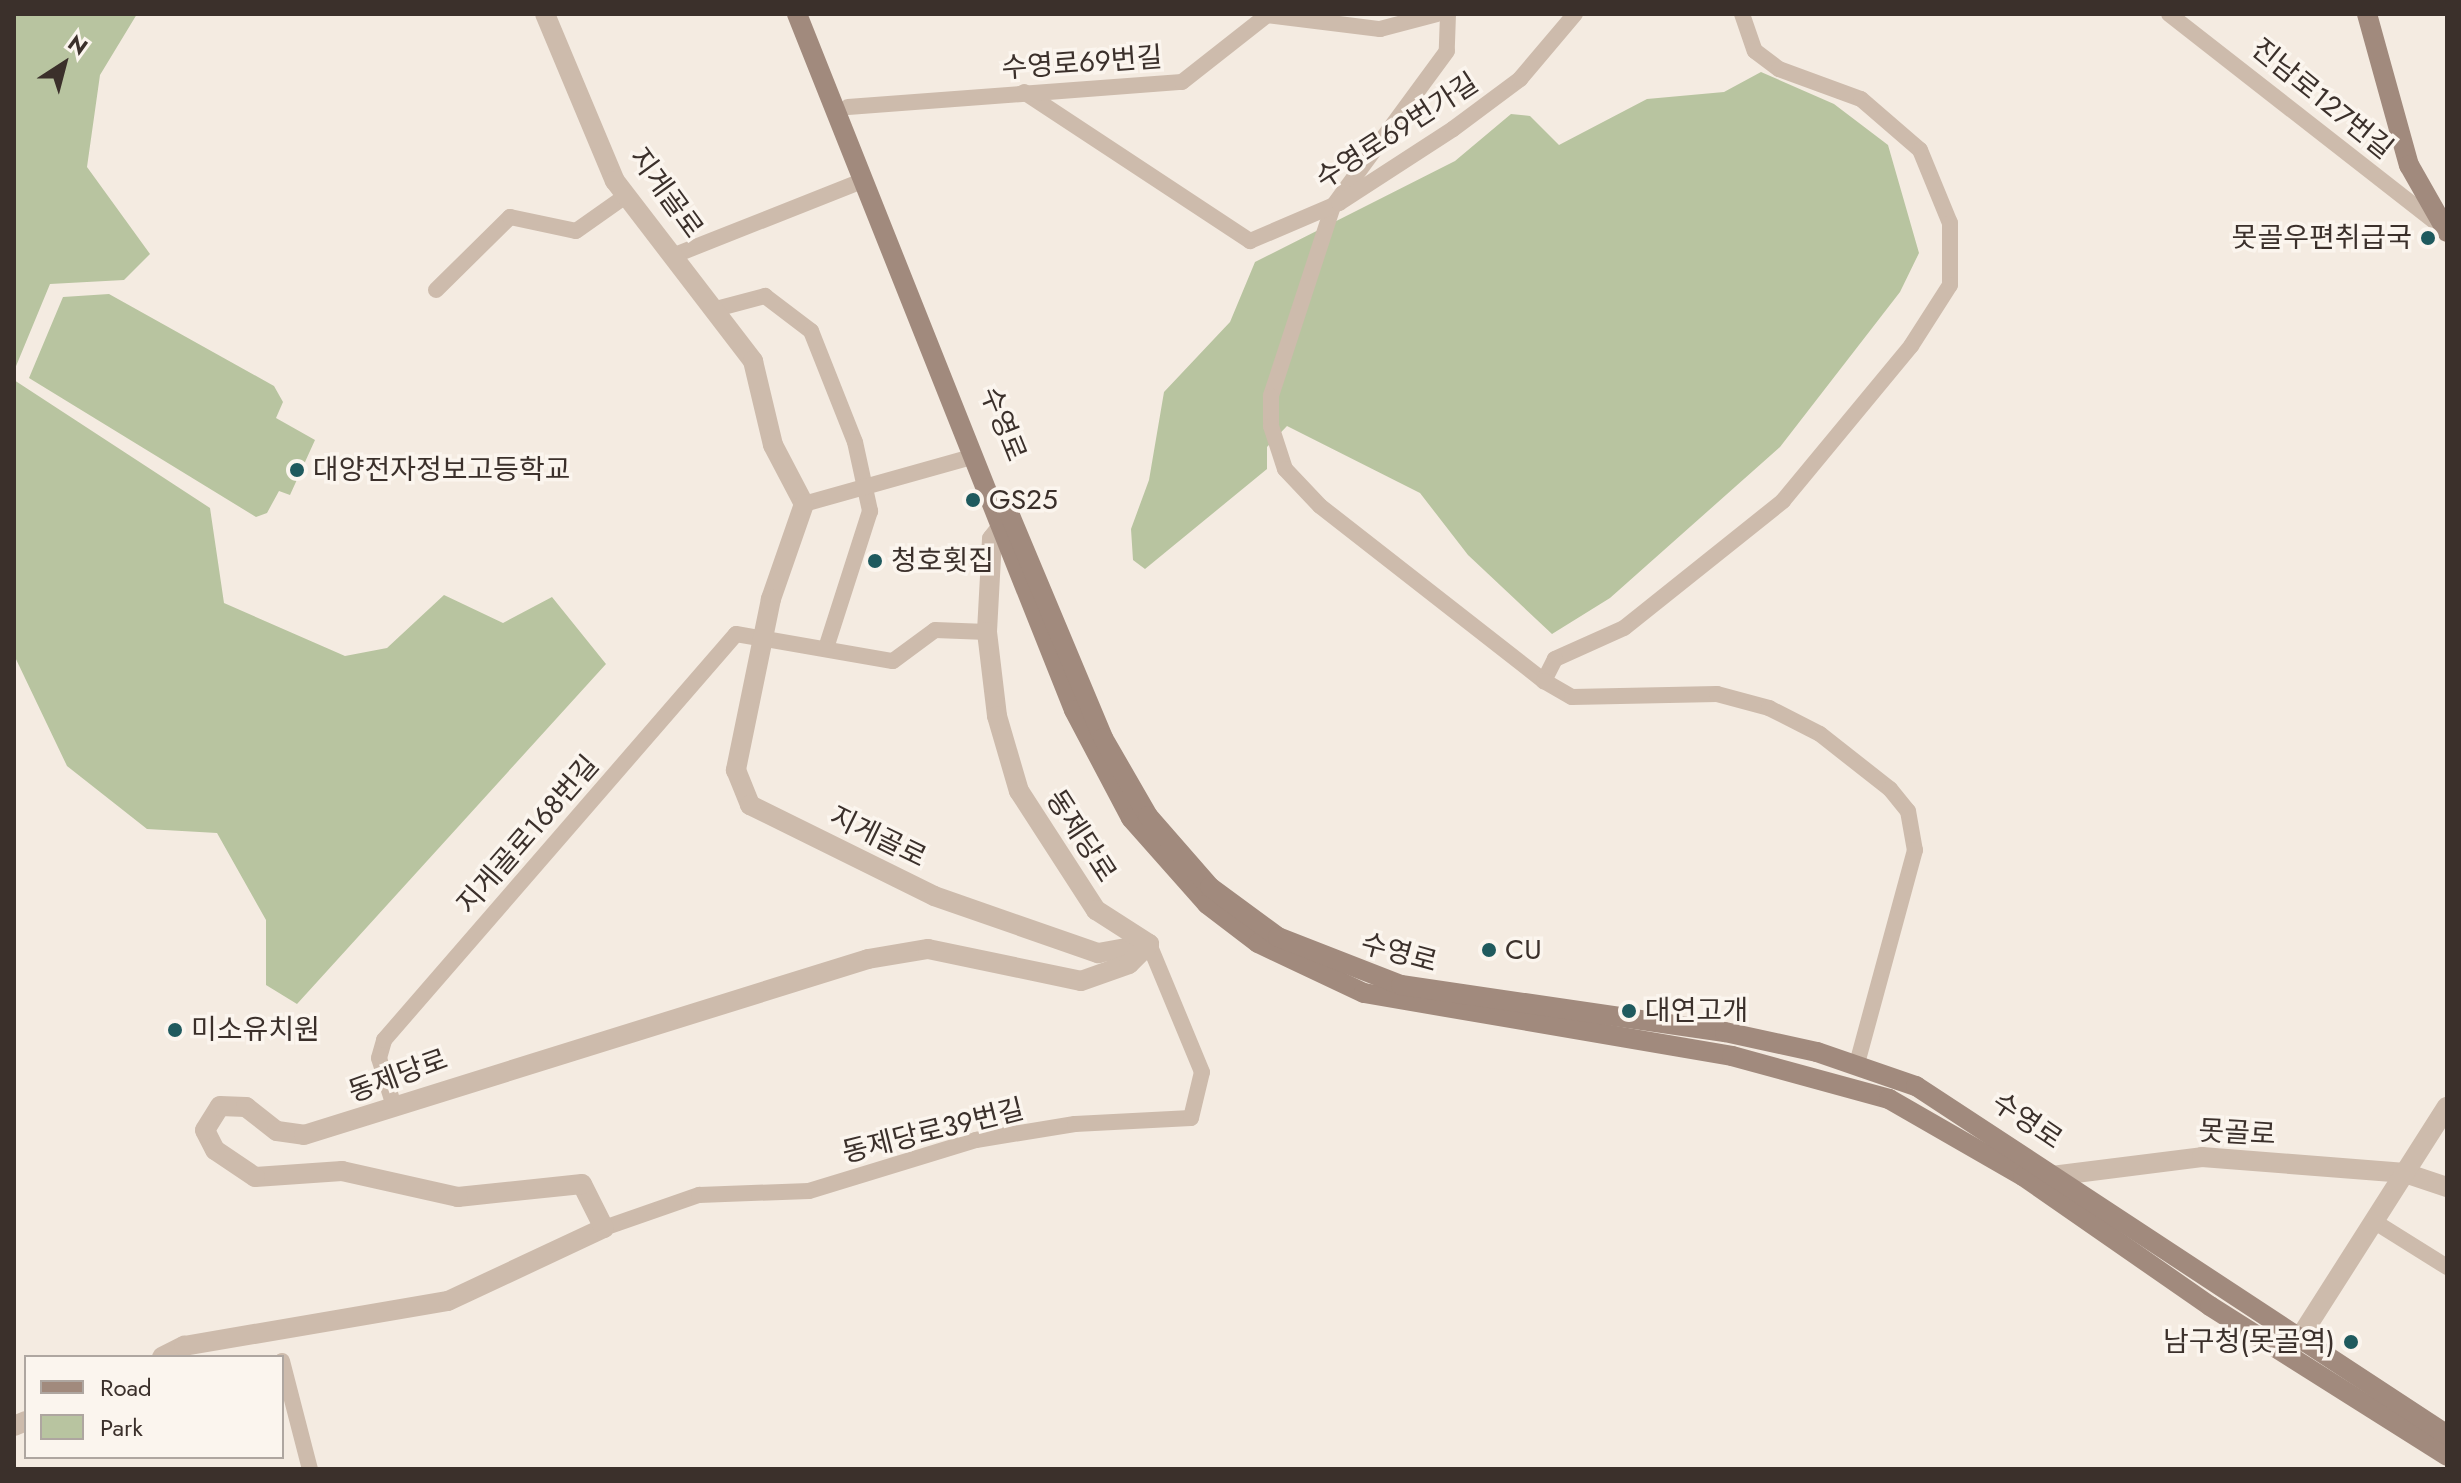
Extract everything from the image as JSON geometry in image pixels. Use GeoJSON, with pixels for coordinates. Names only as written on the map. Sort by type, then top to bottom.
{"type":"FeatureCollection","features":[{"type":"Feature","properties":{"kind":"main road","name":"수영로"},"geometry":{"type":"LineString","coordinates":[[797,14],[971,457],[1004,520],[1103,738],[1148,816],[1210,887],[1278,937],[1401,985],[1725,1032],[1857,1064],[1940,1099],[2059,1177],[2447,1456]]}},
{"type":"Feature","properties":{"kind":"main road","name":"수영로"},"geometry":{"type":"LineString","coordinates":[[811,14],[1074,710],[1131,818],[1176,874],[1258,943],[1364,993],[1732,1056],[1853,1085],[1917,1112],[2293,1348],[2447,1435]]}},
{"type":"Feature","properties":{"kind":"main road"},"geometry":{"type":"LineString","coordinates":[[2367,14],[2409,165],[2444,229]]}},
{"type":"Feature","properties":{"kind":"street","name":"지게골로"},"geometry":{"type":"LineString","coordinates":[[545,14],[627,195],[753,361],[773,445],[804,504],[763,638],[736,770],[750,805],[934,896],[1053,938],[1098,953],[1149,944]]}},
{"type":"Feature","properties":{"kind":"street","name":"수영로69번길"},"geometry":{"type":"LineString","coordinates":[[848,107],[1182,82],[1267,15],[1380,29],[1437,14]]}},
{"type":"Feature","properties":{"kind":"street"},"geometry":{"type":"LineString","coordinates":[[1448,14],[1447,51],[1333,206],[1271,396],[1285,469],[1418,589],[1544,681],[1572,697],[1717,694],[1769,708],[1820,734],[1890,789],[1908,811],[1915,850],[1857,1064]]}},
{"type":"Feature","properties":{"kind":"street","name":"수영로69번가길"},"geometry":{"type":"LineString","coordinates":[[1024,92],[1250,241],[1333,206],[1520,79],[1575,14]]}},
{"type":"Feature","properties":{"kind":"street"},"geometry":{"type":"LineString","coordinates":[[1544,681],[1555,659],[1624,628],[1783,501],[1911,346],[1950,285],[1950,223],[1920,150],[1861,99],[1779,69],[1755,51],[1742,14]]}},
{"type":"Feature","properties":{"kind":"street","name":"진남로127번길"},"geometry":{"type":"LineString","coordinates":[[2169,14],[2190,19],[2444,229]]}},
{"type":"Feature","properties":{"kind":"street"},"geometry":{"type":"LineString","coordinates":[[675,255],[862,181]]}},
{"type":"Feature","properties":{"kind":"street"},"geometry":{"type":"LineString","coordinates":[[436,290],[510,217],[576,231],[627,195]]}},
{"type":"Feature","properties":{"kind":"street"},"geometry":{"type":"LineString","coordinates":[[716,309],[765,296],[811,331],[866,487],[864,546],[836,598],[826,648]]}},
{"type":"Feature","properties":{"kind":"street","name":"수영로"},"geometry":{"type":"LineString","coordinates":[[866,487],[971,457]]}},
{"type":"Feature","properties":{"kind":"street"},"geometry":{"type":"LineString","coordinates":[[804,504],[866,487]]}},
{"type":"Feature","properties":{"kind":"street","name":"동제당로"},"geometry":{"type":"LineString","coordinates":[[604,1228],[582,1184],[458,1197],[342,1171],[255,1177],[215,1150],[205,1130],[220,1106],[246,1107],[277,1131],[304,1135],[393,1103],[868,959],[928,949],[1081,981],[1129,964],[1149,944],[1096,910],[1019,791],[997,716],[987,632],[1004,520]]}},
{"type":"Feature","properties":{"kind":"street"},"geometry":{"type":"LineString","coordinates":[[763,638],[893,661],[935,630],[987,632]]}},
{"type":"Feature","properties":{"kind":"street","name":"지게골로168번길"},"geometry":{"type":"LineString","coordinates":[[393,1103],[379,1058],[384,1040],[736,634],[763,638]]}},
{"type":"Feature","properties":{"kind":"street","name":"동제당로39번길"},"geometry":{"type":"LineString","coordinates":[[604,1228],[699,1195],[809,1191],[976,1140],[1075,1124],[1191,1118],[1202,1072],[1149,944]]}},
{"type":"Feature","properties":{"kind":"street"},"geometry":{"type":"LineString","coordinates":[[2293,1348],[2447,1107]]}},
{"type":"Feature","properties":{"kind":"street","name":"못골로"},"geometry":{"type":"LineString","coordinates":[[2023,1176],[2059,1177],[2127,1162],[2202,1157],[2405,1173],[2447,1187]]}},
{"type":"Feature","properties":{"kind":"street"},"geometry":{"type":"LineString","coordinates":[[2375,1222],[2447,1267]]}},
{"type":"Feature","properties":{"kind":"street"},"geometry":{"type":"LineString","coordinates":[[166,1355],[184,1346],[448,1301],[604,1228]]}},
{"type":"Feature","properties":{"kind":"street"},"geometry":{"type":"LineString","coordinates":[[275,1332],[281,1355]]}},
{"type":"Feature","properties":{"kind":"street"},"geometry":{"type":"LineString","coordinates":[[284,1367],[310,1469]]}},
{"type":"Feature","properties":{"kind":"green space"},"geometry":{"type":"Polygon","coordinates":[[[14,14],[137,14],[100,75],[87,167],[150,254],[124,280],[50,284],[14,371],[14,14]]]}},
{"type":"Feature","properties":{"kind":"green space"},"geometry":{"type":"Polygon","coordinates":[[[1761,72],[1834,104],[1888,145],[1919,253],[1900,292],[1780,447],[1610,598],[1552,634],[1468,555],[1420,493],[1287,426],[1267,447],[1267,469],[1145,569],[1133,560],[1131,529],[1149,480],[1164,392],[1230,322],[1255,262],[1455,161],[1511,114],[1530,116],[1559,145],[1647,99],[1724,92],[1761,72]]]}},
{"type":"Feature","properties":{"kind":"green space"},"geometry":{"type":"Polygon","coordinates":[[[109,294],[274,386],[283,402],[276,418],[315,440],[290,495],[279,491],[267,513],[256,517],[29,378],[63,297],[109,294]]]}},
{"type":"Feature","properties":{"kind":"green space"},"geometry":{"type":"Polygon","coordinates":[[[14,380],[210,508],[224,603],[345,656],[387,648],[444,595],[503,623],[552,597],[606,664],[297,1004],[266,985],[266,920],[217,833],[147,829],[67,766],[14,655],[14,380]]]}},
{"type":"Feature","properties":{"kind":"place","name":"못골우편취급국"},"geometry":{"type":"Point","coordinates":[2428,238]}},
{"type":"Feature","properties":{"kind":"place","name":"대양전자정보고등학교"},"geometry":{"type":"Point","coordinates":[297,470]}},
{"type":"Feature","properties":{"kind":"place","name":"GS25"},"geometry":{"type":"Point","coordinates":[973,500]}},
{"type":"Feature","properties":{"kind":"place","name":"청호횟집"},"geometry":{"type":"Point","coordinates":[875,561]}},
{"type":"Feature","properties":{"kind":"place","name":"CU"},"geometry":{"type":"Point","coordinates":[1489,950]}},
{"type":"Feature","properties":{"kind":"place","name":"대연고개"},"geometry":{"type":"Point","coordinates":[1629,1011]}},
{"type":"Feature","properties":{"kind":"place","name":"미소유치원"},"geometry":{"type":"Point","coordinates":[175,1030]}},
{"type":"Feature","properties":{"kind":"place","name":"남구청(못골역)"},"geometry":{"type":"Point","coordinates":[2351,1342]}}]}
